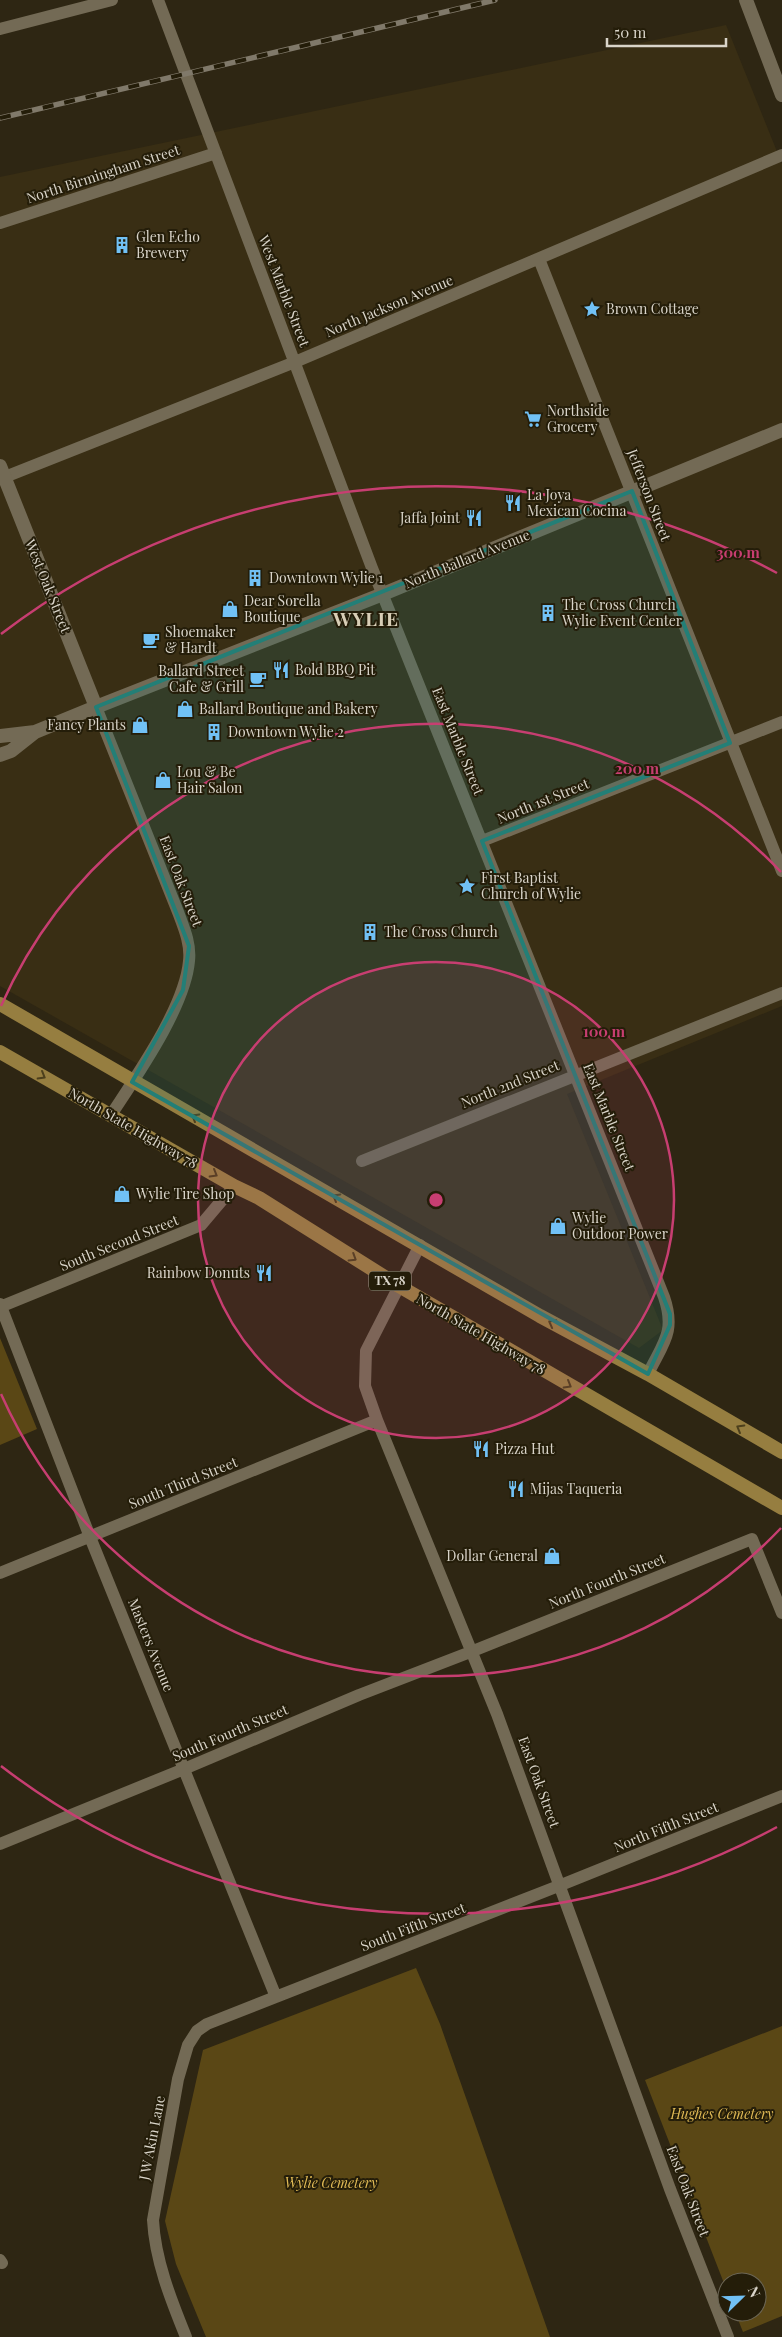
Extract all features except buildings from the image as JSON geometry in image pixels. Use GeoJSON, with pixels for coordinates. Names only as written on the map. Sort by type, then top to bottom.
{"type":"FeatureCollection","features":[{"type":"Feature","properties":{"kind":"main road"},"geometry":{"type":"LineString","coordinates":[[746,0],[782,95]]}},
{"type":"Feature","properties":{"kind":"main road","name":"North Ballard Avenue"},"geometry":{"type":"LineString","coordinates":[[35,732],[96,706],[383,594],[782,430]]}},
{"type":"Feature","properties":{"kind":"main road","name":"West Oak Street"},"geometry":{"type":"LineString","coordinates":[[2,474],[96,706]]}},
{"type":"Feature","properties":{"kind":"main road"},"geometry":{"type":"LineString","coordinates":[[0,736],[35,732]]}},
{"type":"Feature","properties":{"kind":"main road"},"geometry":{"type":"LineString","coordinates":[[0,755],[10,751],[35,732]]}},
{"type":"Feature","properties":{"kind":"main road"},"geometry":{"type":"LineString","coordinates":[[0,1004],[132,1082],[420,1245],[540,1316],[648,1374],[782,1452]]}},
{"type":"Feature","properties":{"kind":"main road","name":"North State Highway 78"},"geometry":{"type":"LineString","coordinates":[[0,1052],[234,1186],[260,1198],[399,1286],[782,1508]]}},
{"type":"Feature","properties":{"kind":"street"},"geometry":{"type":"LineString","coordinates":[[0,29],[112,0]]}},
{"type":"Feature","properties":{"kind":"street","name":"West Marble Street"},"geometry":{"type":"LineString","coordinates":[[158,0],[383,594]]}},
{"type":"Feature","properties":{"kind":"street","name":"North Birmingham Street"},"geometry":{"type":"LineString","coordinates":[[0,223],[216,153]]}},
{"type":"Feature","properties":{"kind":"street","name":"North Jackson Avenue"},"geometry":{"type":"LineString","coordinates":[[2,474],[295,362],[782,155]]}},
{"type":"Feature","properties":{"kind":"street","name":"Jefferson Street"},"geometry":{"type":"LineString","coordinates":[[539,259],[782,871]]}},
{"type":"Feature","properties":{"kind":"street","name":"East Marble Street"},"geometry":{"type":"LineString","coordinates":[[383,594],[670,1314],[670,1326],[648,1374]]}},
{"type":"Feature","properties":{"kind":"street","name":"East Oak Street"},"geometry":{"type":"LineString","coordinates":[[96,706],[178,912],[189,946],[189,959],[183,990],[177,1005],[111,1115]]}},
{"type":"Feature","properties":{"kind":"street","name":"North 1st Street"},"geometry":{"type":"LineString","coordinates":[[482,841],[782,722]]}},
{"type":"Feature","properties":{"kind":"street","name":"North 2nd Street"},"geometry":{"type":"LineString","coordinates":[[362,1160],[782,993]]}},
{"type":"Feature","properties":{"kind":"street","name":"South Second Street"},"geometry":{"type":"LineString","coordinates":[[0,1306],[201,1225],[234,1186]]}},
{"type":"Feature","properties":{"kind":"street","name":"East Oak Street"},"geometry":{"type":"LineString","coordinates":[[420,1245],[366,1350],[366,1386],[377,1420],[473,1651],[561,1885],[670,2189],[728,2337]]}},
{"type":"Feature","properties":{"kind":"street","name":"Masters Avenue"},"geometry":{"type":"LineString","coordinates":[[0,1306],[90,1537],[276,1997]]}},
{"type":"Feature","properties":{"kind":"street","name":"South Third Street"},"geometry":{"type":"LineString","coordinates":[[0,1573],[377,1420]]}},
{"type":"Feature","properties":{"kind":"street","name":"North Fourth Street"},"geometry":{"type":"LineString","coordinates":[[473,1651],[752,1538],[782,1613]]}},
{"type":"Feature","properties":{"kind":"street","name":"South Fourth Street"},"geometry":{"type":"LineString","coordinates":[[0,1844],[184,1770],[359,1695],[473,1651]]}},
{"type":"Feature","properties":{"kind":"street","name":"North Fifth Street"},"geometry":{"type":"LineString","coordinates":[[561,1885],[782,1796]]}},
{"type":"Feature","properties":{"kind":"street","name":"South Fifth Street"},"geometry":{"type":"LineString","coordinates":[[276,1997],[561,1885]]}},
{"type":"Feature","properties":{"kind":"street","name":"J W Akin Lane"},"geometry":{"type":"LineString","coordinates":[[186,2337],[164,2276],[154,2239],[153,2220],[178,2079],[188,2045],[197,2032],[207,2024],[276,1997]]}},
{"type":"Feature","properties":{"kind":"highlighted area"},"geometry":{"type":"Polygon","coordinates":[[[632,491],[730,743],[482,841],[670,1314],[670,1325],[648,1374],[132,1082],[183,990],[189,946],[96,707],[632,491]]]}},
{"type":"Feature","properties":{"kind":"shaded area"},"geometry":{"type":"Polygon","coordinates":[[[726,25],[782,164],[782,1006],[567,1094],[663,1330],[639,1348],[0,986],[0,177],[726,25]]]}},
{"type":"Feature","properties":{"kind":"green space"},"geometry":{"type":"Polygon","coordinates":[[[0,1338],[37,1429],[0,1445],[0,1338]]]}},
{"type":"Feature","properties":{"kind":"green space","name":"Wylie Cemetery"},"geometry":{"type":"Polygon","coordinates":[[[416,1968],[440,2024],[550,2337],[206,2337],[176,2264],[165,2221],[203,2050],[416,1968]]]}},
{"type":"Feature","properties":{"kind":"green space","name":"Hughes Cemetery"},"geometry":{"type":"Polygon","coordinates":[[[782,2026],[782,2316],[743,2332],[739,2322],[767,2322],[767,2272],[720,2272],[645,2080],[782,2026]]]}},
{"type":"Feature","properties":{"kind":"railway"},"geometry":{"type":"LineString","coordinates":[[0,118],[495,0]]}},
{"type":"Feature","properties":{"kind":"place","name":"Glen Echo Brewery"},"geometry":{"type":"Point","coordinates":[122,245]}},
{"type":"Feature","properties":{"kind":"place","name":"Brown Cottage"},"geometry":{"type":"Point","coordinates":[592,309]}},
{"type":"Feature","properties":{"kind":"place","name":"Northside Grocery"},"geometry":{"type":"Point","coordinates":[533,419]}},
{"type":"Feature","properties":{"kind":"place","name":"La Joya Mexican Cocina"},"geometry":{"type":"Point","coordinates":[513,503]}},
{"type":"Feature","properties":{"kind":"place","name":"Jaffa Joint"},"geometry":{"type":"Point","coordinates":[474,518]}},
{"type":"Feature","properties":{"kind":"place","name":"Downtown Wylie 1"},"geometry":{"type":"Point","coordinates":[255,578]}},
{"type":"Feature","properties":{"kind":"place","name":"Dear Sorella Boutique"},"geometry":{"type":"Point","coordinates":[230,609]}},
{"type":"Feature","properties":{"kind":"place","name":"The Cross Church Wylie Event Center"},"geometry":{"type":"Point","coordinates":[548,613]}},
{"type":"Feature","properties":{"kind":"place","name":"Shoemaker & Hardt"},"geometry":{"type":"Point","coordinates":[151,640]}},
{"type":"Feature","properties":{"kind":"place","name":"Bold BBQ Pit"},"geometry":{"type":"Point","coordinates":[281,670]}},
{"type":"Feature","properties":{"kind":"place","name":"Ballard Street Cafe & Grill"},"geometry":{"type":"Point","coordinates":[258,679]}},
{"type":"Feature","properties":{"kind":"place","name":"Ballard Boutique and Bakery"},"geometry":{"type":"Point","coordinates":[185,709]}},
{"type":"Feature","properties":{"kind":"place","name":"Fancy Plants"},"geometry":{"type":"Point","coordinates":[140,725]}},
{"type":"Feature","properties":{"kind":"place","name":"Downtown Wylie 2"},"geometry":{"type":"Point","coordinates":[214,732]}},
{"type":"Feature","properties":{"kind":"place","name":"Lou & Be Hair Salon"},"geometry":{"type":"Point","coordinates":[163,780]}},
{"type":"Feature","properties":{"kind":"place","name":"First Baptist Church of Wylie"},"geometry":{"type":"Point","coordinates":[467,886]}},
{"type":"Feature","properties":{"kind":"place","name":"The Cross Church"},"geometry":{"type":"Point","coordinates":[370,932]}},
{"type":"Feature","properties":{"kind":"place","name":"Wylie Tire Shop"},"geometry":{"type":"Point","coordinates":[122,1194]}},
{"type":"Feature","properties":{"kind":"place","name":"Wylie Outdoor Power"},"geometry":{"type":"Point","coordinates":[558,1226]}},
{"type":"Feature","properties":{"kind":"place","name":"Rainbow Donuts"},"geometry":{"type":"Point","coordinates":[264,1273]}},
{"type":"Feature","properties":{"kind":"place","name":"Pizza Hut"},"geometry":{"type":"Point","coordinates":[481,1449]}},
{"type":"Feature","properties":{"kind":"place","name":"Mijas Taqueria"},"geometry":{"type":"Point","coordinates":[516,1489]}},
{"type":"Feature","properties":{"kind":"place","name":"Dollar General"},"geometry":{"type":"Point","coordinates":[552,1556]}},
{"type":"Feature","properties":{"kind":"district","name":"WYLIE"},"geometry":{"type":"Point","coordinates":[366,619]}}]}
